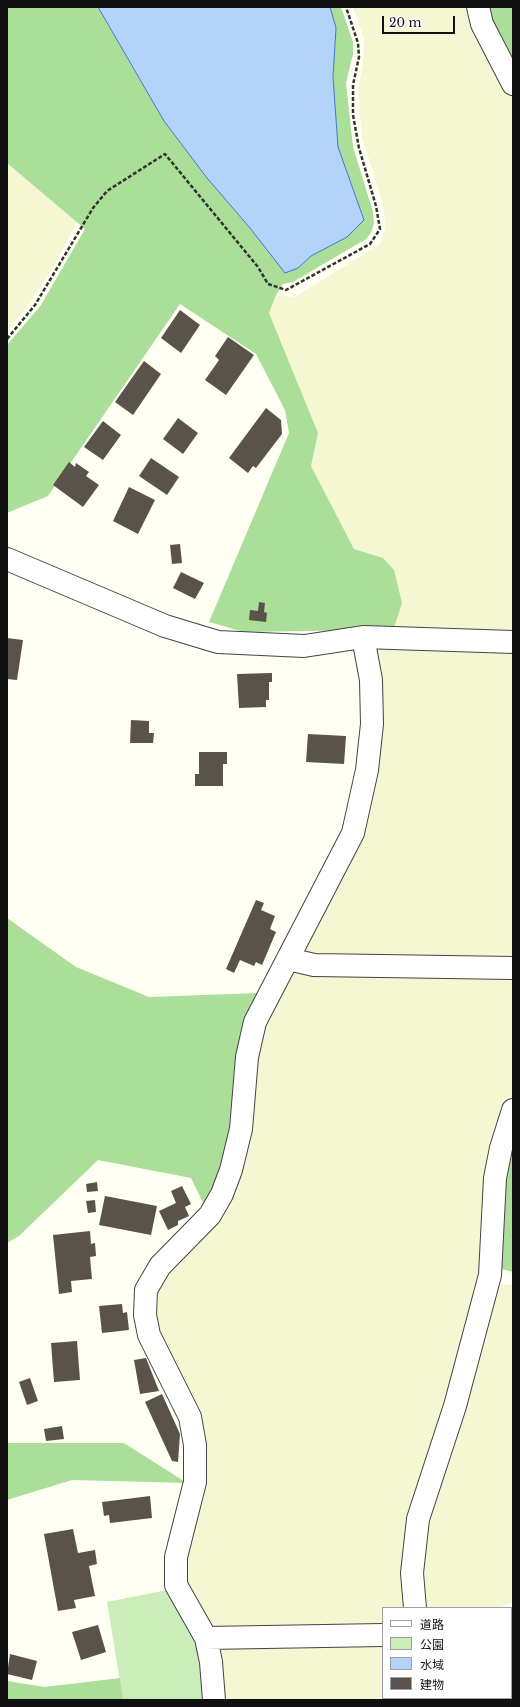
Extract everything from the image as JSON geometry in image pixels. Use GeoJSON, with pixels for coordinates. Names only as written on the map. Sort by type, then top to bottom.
{"type":"FeatureCollection","features":[{"type":"Feature","properties":{"kind":"street"},"geometry":{"type":"LineString","coordinates":[[478,7],[482,24],[513,84]]}},
{"type":"Feature","properties":{"kind":"street"},"geometry":{"type":"LineString","coordinates":[[7,560],[165,626],[218,642],[304,646],[363,637],[513,642]]}},
{"type":"Feature","properties":{"kind":"street"},"geometry":{"type":"LineString","coordinates":[[214,1700],[206,1638],[176,1585],[176,1557],[195,1482],[195,1445],[190,1417],[149,1335],[145,1315],[146,1290],[160,1266],[210,1215],[222,1194],[231,1170],[241,1130],[247,1057],[255,1022],[353,833],[367,770],[372,724],[371,680],[363,637]]}},
{"type":"Feature","properties":{"kind":"street"},"geometry":{"type":"LineString","coordinates":[[288,959],[314,965],[513,968]]}},
{"type":"Feature","properties":{"kind":"street"},"geometry":{"type":"LineString","coordinates":[[415,1607],[412,1573],[418,1519],[455,1406],[490,1275],[495,1178],[501,1148],[513,1110]]}},
{"type":"Feature","properties":{"kind":"street"},"geometry":{"type":"LineString","coordinates":[[206,1638],[382,1635]]}},
{"type":"Feature","properties":{"kind":"path"},"geometry":{"type":"LineString","coordinates":[[7,339],[35,305],[93,208],[108,191],[165,154],[258,267],[268,284],[286,290],[370,244],[380,229],[376,206],[359,148],[353,115],[353,85],[359,57],[358,43],[346,7]]}},
{"type":"Feature","properties":{"kind":"green space"},"geometry":{"type":"Polygon","coordinates":[[[7,7],[98,7],[164,121],[207,178],[285,272],[298,268],[311,256],[347,237],[364,220],[338,147],[333,77],[336,28],[330,7],[341,7],[353,42],[353,54],[346,83],[353,147],[373,212],[374,223],[371,233],[366,239],[293,282],[283,284],[276,295],[269,313],[318,433],[311,466],[354,549],[383,558],[394,570],[402,603],[392,634],[369,630],[244,632],[209,622],[289,433],[285,410],[256,354],[180,304],[48,496],[7,513],[7,345],[41,305],[85,229],[7,163],[7,7]]]}},
{"type":"Feature","properties":{"kind":"green space"},"geometry":{"type":"Polygon","coordinates":[[[353,7],[472,7],[513,99],[513,636],[392,634],[383,558],[354,549],[311,466],[318,433],[269,313],[276,295],[295,297],[380,244],[385,230],[384,207],[362,137],[358,89],[363,64],[364,39],[353,7]]]}},
{"type":"Feature","properties":{"kind":"green space"},"geometry":{"type":"Polygon","coordinates":[[[487,7],[513,7],[513,68],[489,20],[487,7]]]}},
{"type":"Feature","properties":{"kind":"green space"},"geometry":{"type":"Polygon","coordinates":[[[7,163],[77,222],[52,269],[27,307],[7,331],[7,163]]]}},
{"type":"Feature","properties":{"kind":"green space"},"geometry":{"type":"Polygon","coordinates":[[[373,644],[513,648],[513,962],[304,956],[303,943],[365,820],[373,644]]]}},
{"type":"Feature","properties":{"kind":"green space"},"geometry":{"type":"Polygon","coordinates":[[[7,918],[76,967],[149,997],[259,993],[235,1128],[206,1209],[191,1178],[98,1160],[19,1236],[7,1243],[7,918]]]}},
{"type":"Feature","properties":{"kind":"green space"},"geometry":{"type":"Polygon","coordinates":[[[289,969],[513,973],[513,1095],[493,1160],[485,1265],[409,1607],[382,1607],[382,1631],[222,1632],[210,1625],[184,1586],[181,1559],[201,1468],[151,1321],[158,1276],[211,1221],[262,1020],[289,969]]]}},
{"type":"Feature","properties":{"kind":"green space"},"geometry":{"type":"Polygon","coordinates":[[[513,1136],[513,1272],[501,1269],[501,1175],[513,1136]]]}},
{"type":"Feature","properties":{"kind":"green space"},"geometry":{"type":"Polygon","coordinates":[[[497,1284],[513,1285],[513,1603],[499,1607],[421,1607],[422,1520],[497,1284]]]}},
{"type":"Feature","properties":{"kind":"green space"},"geometry":{"type":"Polygon","coordinates":[[[7,1443],[124,1443],[187,1483],[72,1480],[7,1500],[7,1443]]]}},
{"type":"Feature","properties":{"kind":"green space"},"geometry":{"type":"Polygon","coordinates":[[[172,1589],[196,1634],[207,1700],[123,1700],[107,1602],[172,1589]]]}},
{"type":"Feature","properties":{"kind":"green space"},"geometry":{"type":"Polygon","coordinates":[[[382,1643],[382,1699],[440,1700],[220,1700],[219,1651],[224,1644],[382,1643]]]}},
{"type":"Feature","properties":{"kind":"green space"},"geometry":{"type":"Polygon","coordinates":[[[120,1678],[123,1700],[7,1700],[7,1681],[45,1687],[120,1678]]]}},
{"type":"Feature","properties":{"kind":"water"},"geometry":{"type":"Polygon","coordinates":[[[98,7],[330,7],[336,28],[333,77],[338,147],[364,220],[347,237],[311,256],[298,268],[285,273],[250,228],[207,178],[164,121],[98,7]]]}},
{"type":"Feature","properties":{"kind":"building"},"geometry":{"type":"Polygon","coordinates":[[[180,310],[200,325],[181,353],[161,338],[180,310]]]}},
{"type":"Feature","properties":{"kind":"building"},"geometry":{"type":"Polygon","coordinates":[[[228,337],[254,355],[226,395],[205,380],[219,360],[215,356],[228,337]]]}},
{"type":"Feature","properties":{"kind":"building"},"geometry":{"type":"Polygon","coordinates":[[[144,361],[161,374],[133,415],[115,402],[144,361]]]}},
{"type":"Feature","properties":{"kind":"building"},"geometry":{"type":"Polygon","coordinates":[[[266,408],[281,420],[282,434],[256,468],[253,466],[248,473],[229,458],[266,408]]]}},
{"type":"Feature","properties":{"kind":"building"},"geometry":{"type":"Polygon","coordinates":[[[178,418],[198,433],[183,454],[163,439],[178,418]]]}},
{"type":"Feature","properties":{"kind":"building"},"geometry":{"type":"Polygon","coordinates":[[[103,421],[121,435],[103,460],[84,447],[103,421]]]}},
{"type":"Feature","properties":{"kind":"building"},"geometry":{"type":"Polygon","coordinates":[[[151,458],[179,477],[167,495],[139,476],[151,458]]]}},
{"type":"Feature","properties":{"kind":"building"},"geometry":{"type":"Polygon","coordinates":[[[69,462],[75,467],[76,463],[89,472],[86,476],[99,485],[83,507],[53,485],[69,462]]]}},
{"type":"Feature","properties":{"kind":"building"},"geometry":{"type":"Polygon","coordinates":[[[129,487],[155,500],[138,534],[113,521],[129,487]]]}},
{"type":"Feature","properties":{"kind":"building"},"geometry":{"type":"Polygon","coordinates":[[[180,544],[182,563],[172,564],[170,545],[180,544]]]}},
{"type":"Feature","properties":{"kind":"building"},"geometry":{"type":"Polygon","coordinates":[[[181,572],[204,583],[195,599],[173,588],[181,572]]]}},
{"type":"Feature","properties":{"kind":"building"},"geometry":{"type":"Polygon","coordinates":[[[259,602],[265,603],[264,612],[267,613],[266,622],[249,620],[250,610],[258,611],[259,602]]]}},
{"type":"Feature","properties":{"kind":"building"},"geometry":{"type":"Polygon","coordinates":[[[7,638],[23,640],[17,680],[7,679],[7,638]]]}},
{"type":"Feature","properties":{"kind":"building"},"geometry":{"type":"Polygon","coordinates":[[[272,673],[272,682],[269,682],[269,700],[266,700],[266,707],[239,708],[237,674],[272,673]]]}},
{"type":"Feature","properties":{"kind":"building"},"geometry":{"type":"Polygon","coordinates":[[[131,720],[149,721],[149,733],[154,733],[153,743],[130,743],[131,720]]]}},
{"type":"Feature","properties":{"kind":"building"},"geometry":{"type":"Polygon","coordinates":[[[308,734],[346,736],[344,764],[306,762],[308,734]]]}},
{"type":"Feature","properties":{"kind":"building"},"geometry":{"type":"Polygon","coordinates":[[[199,752],[227,752],[227,764],[223,764],[223,786],[195,786],[195,774],[199,774],[199,752]]]}},
{"type":"Feature","properties":{"kind":"building"},"geometry":{"type":"Polygon","coordinates":[[[256,900],[264,903],[261,910],[275,916],[270,929],[276,932],[262,965],[256,962],[254,966],[240,960],[234,973],[226,969],[256,900]]]}},
{"type":"Feature","properties":{"kind":"building"},"geometry":{"type":"Polygon","coordinates":[[[97,1182],[98,1191],[87,1192],[86,1184],[97,1182]]]}},
{"type":"Feature","properties":{"kind":"building"},"geometry":{"type":"Polygon","coordinates":[[[182,1186],[191,1204],[185,1207],[189,1216],[178,1221],[178,1225],[168,1230],[159,1211],[176,1203],[171,1191],[182,1186]]]}},
{"type":"Feature","properties":{"kind":"building"},"geometry":{"type":"Polygon","coordinates":[[[105,1196],[157,1206],[151,1235],[99,1225],[105,1196]]]}},
{"type":"Feature","properties":{"kind":"building"},"geometry":{"type":"Polygon","coordinates":[[[95,1200],[96,1212],[88,1213],[86,1201],[95,1200]]]}},
{"type":"Feature","properties":{"kind":"building"},"geometry":{"type":"Polygon","coordinates":[[[90,1231],[91,1244],[95,1243],[96,1256],[90,1257],[92,1279],[71,1281],[72,1292],[59,1294],[53,1235],[90,1231]]]}},
{"type":"Feature","properties":{"kind":"building"},"geometry":{"type":"Polygon","coordinates":[[[122,1304],[123,1313],[127,1312],[129,1330],[102,1333],[99,1306],[122,1304]]]}},
{"type":"Feature","properties":{"kind":"building"},"geometry":{"type":"Polygon","coordinates":[[[77,1341],[80,1380],[54,1382],[51,1343],[77,1341]]]}},
{"type":"Feature","properties":{"kind":"building"},"geometry":{"type":"Polygon","coordinates":[[[146,1358],[159,1391],[140,1394],[134,1360],[146,1358]]]}},
{"type":"Feature","properties":{"kind":"building"},"geometry":{"type":"Polygon","coordinates":[[[30,1378],[38,1401],[27,1405],[19,1382],[30,1378]]]}},
{"type":"Feature","properties":{"kind":"building"},"geometry":{"type":"Polygon","coordinates":[[[162,1394],[180,1434],[178,1462],[172,1461],[145,1402],[162,1394]]]}},
{"type":"Feature","properties":{"kind":"building"},"geometry":{"type":"Polygon","coordinates":[[[62,1426],[64,1439],[46,1441],[44,1429],[62,1426]]]}},
{"type":"Feature","properties":{"kind":"building"},"geometry":{"type":"Polygon","coordinates":[[[150,1496],[152,1518],[110,1523],[109,1515],[104,1516],[102,1502],[150,1496]]]}},
{"type":"Feature","properties":{"kind":"building"},"geometry":{"type":"Polygon","coordinates":[[[73,1529],[78,1553],[95,1550],[97,1564],[89,1566],[95,1596],[74,1600],[76,1608],[58,1611],[44,1534],[73,1529]]]}},
{"type":"Feature","properties":{"kind":"building"},"geometry":{"type":"Polygon","coordinates":[[[98,1625],[106,1652],[81,1660],[72,1632],[98,1625]]]}},
{"type":"Feature","properties":{"kind":"building"},"geometry":{"type":"Polygon","coordinates":[[[513,1653],[513,1697],[512,1697],[513,1653]]]}},
{"type":"Feature","properties":{"kind":"building"},"geometry":{"type":"Polygon","coordinates":[[[10,1654],[37,1661],[32,1680],[7,1674],[10,1654]]]}},
{"type":"Feature","properties":{"kind":"building"},"geometry":{"type":"Polygon","coordinates":[[[473,1699],[511,1699],[511,1700],[473,1699]]]}}]}
